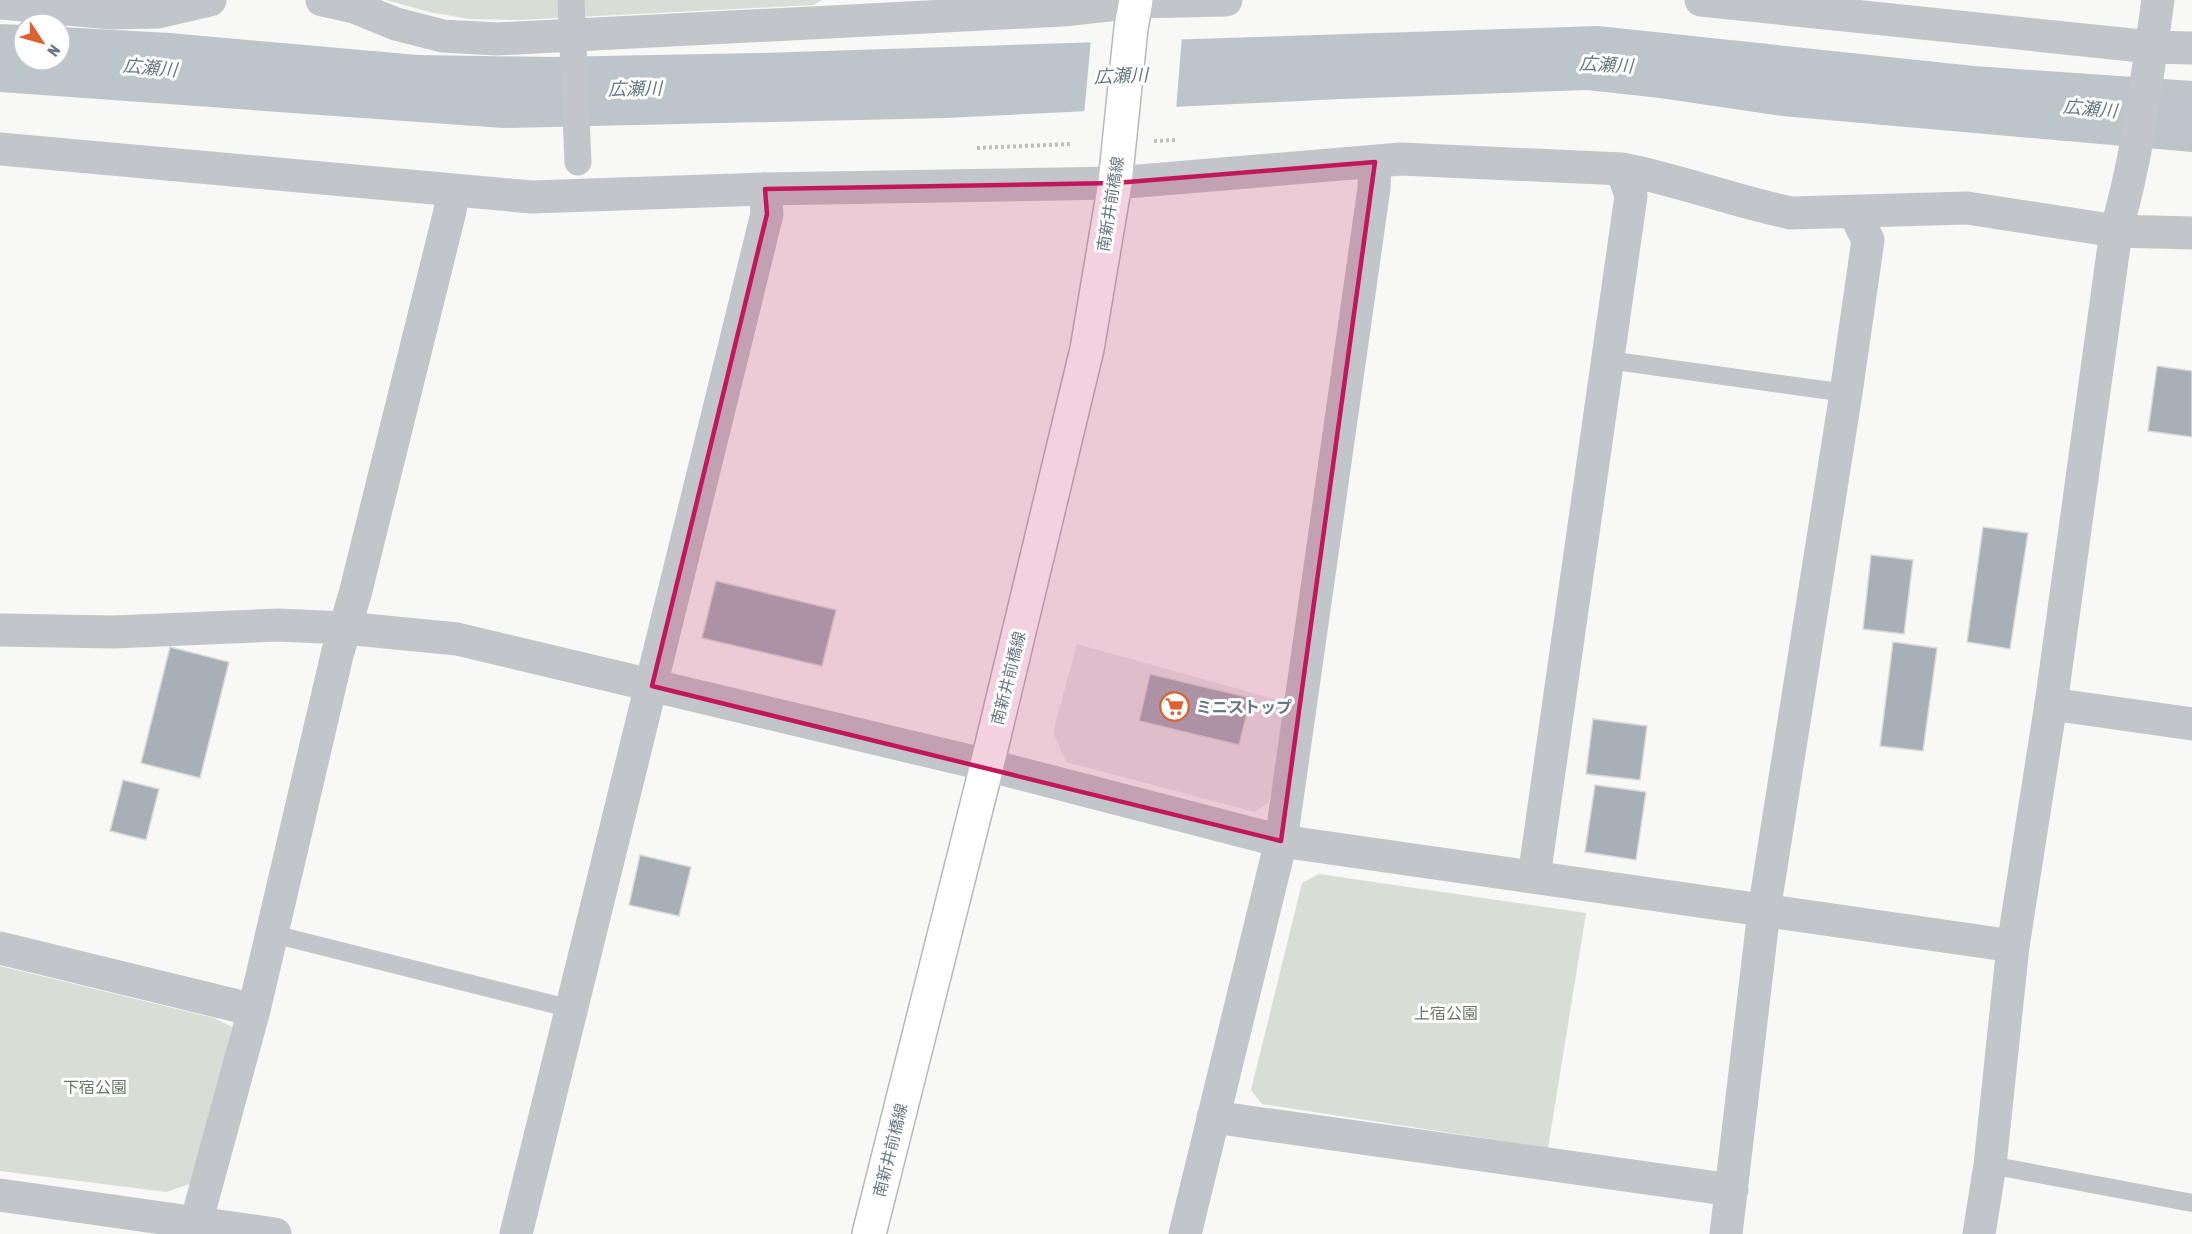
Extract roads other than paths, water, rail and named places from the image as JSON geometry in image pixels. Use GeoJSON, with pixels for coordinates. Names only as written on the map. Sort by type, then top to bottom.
{"type":"FeatureCollection","features":[{"type":"Feature","properties":{"kind":"main road","name":"南新井前橋線"},"geometry":{"type":"LineString","coordinates":[[869,1234],[987,765],[1087,348],[1115,183],[1135,10]]}},
{"type":"Feature","properties":{"kind":"street"},"geometry":{"type":"LineString","coordinates":[[322,0],[354,7],[396,24],[443,36],[572,43],[846,10],[1135,10],[1226,0]]}},
{"type":"Feature","properties":{"kind":"street"},"geometry":{"type":"LineString","coordinates":[[571,0],[578,162]]}},
{"type":"Feature","properties":{"kind":"street"},"geometry":{"type":"LineString","coordinates":[[1701,0],[1909,10],[2151,54],[2192,48]]}},
{"type":"Feature","properties":{"kind":"street"},"geometry":{"type":"LineString","coordinates":[[1979,1234],[1990,1165],[2013,946],[2051,704],[2116,231],[2131,168],[2158,0]]}},
{"type":"Feature","properties":{"kind":"street"},"geometry":{"type":"LineString","coordinates":[[0,3],[111,13],[158,12],[201,1]]}},
{"type":"Feature","properties":{"kind":"street"},"geometry":{"type":"LineString","coordinates":[[0,149],[452,191],[542,196],[765,189],[1115,183],[1401,159],[1622,169],[1655,175],[1762,207],[1791,213],[1967,208],[2116,231],[2192,233]]}},
{"type":"Feature","properties":{"kind":"street"},"geometry":{"type":"LineString","coordinates":[[1185,1234],[1281,841],[1373,200],[1375,162]]}},
{"type":"Feature","properties":{"kind":"street"},"geometry":{"type":"LineString","coordinates":[[1534,877],[1631,196],[1622,169]]}},
{"type":"Feature","properties":{"kind":"street"},"geometry":{"type":"LineString","coordinates":[[516,1234],[767,214],[765,189]]}},
{"type":"Feature","properties":{"kind":"street"},"geometry":{"type":"LineString","coordinates":[[196,1223],[273,934],[337,655],[450,211],[452,191]]}},
{"type":"Feature","properties":{"kind":"street"},"geometry":{"type":"LineString","coordinates":[[1726,1234],[1764,911],[1868,240],[1854,212]]}},
{"type":"Feature","properties":{"kind":"street"},"geometry":{"type":"LineString","coordinates":[[0,630],[113,632],[278,625],[345,628],[457,639],[987,765],[1281,841],[2013,946]]}},
{"type":"Feature","properties":{"kind":"street"},"geometry":{"type":"LineString","coordinates":[[2051,704],[2192,724]]}},
{"type":"Feature","properties":{"kind":"street"},"geometry":{"type":"LineString","coordinates":[[0,948],[254,1010]]}},
{"type":"Feature","properties":{"kind":"street"},"geometry":{"type":"LineString","coordinates":[[1213,1117],[1732,1191]]}},
{"type":"Feature","properties":{"kind":"street"},"geometry":{"type":"LineString","coordinates":[[0,1195],[275,1234]]}},
{"type":"Feature","properties":{"kind":"lane"},"geometry":{"type":"LineString","coordinates":[[1608,360],[1846,393]]}},
{"type":"Feature","properties":{"kind":"lane"},"geometry":{"type":"LineString","coordinates":[[273,934],[572,1009]]}},
{"type":"Feature","properties":{"kind":"lane"},"geometry":{"type":"LineString","coordinates":[[1990,1165],[2192,1203]]}},
{"type":"Feature","properties":{"kind":"water","name":"広瀬川"},"geometry":{"type":"Polygon","coordinates":[[[0,24],[12,24],[12,72],[72,72],[72,28],[170,33],[418,55],[550,57],[760,53],[1598,26],[1974,66],[2192,81],[2192,152],[1782,116],[1587,90],[946,118],[503,128],[0,92],[0,24]]]}},
{"type":"Feature","properties":{"kind":"place","name":"ミニストップ"},"geometry":{"type":"Point","coordinates":[1175,707]}},
{"type":"Feature","properties":{"kind":"park label","name":"上宿公園"},"geometry":{"type":"Point","coordinates":[1446,1013]}},
{"type":"Feature","properties":{"kind":"park label","name":"下宿公園"},"geometry":{"type":"Point","coordinates":[95,1087]}}]}
